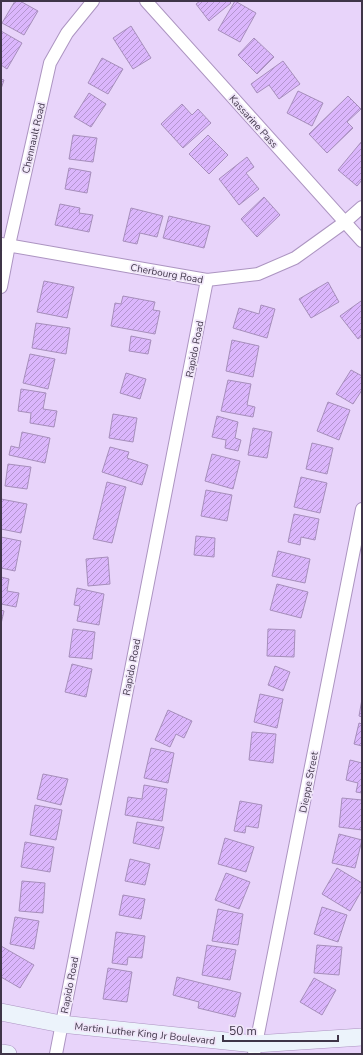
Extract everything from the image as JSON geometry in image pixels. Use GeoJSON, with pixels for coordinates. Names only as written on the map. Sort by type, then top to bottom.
{"type":"FeatureCollection","features":[{"type":"Feature","properties":{"kind":"main road","name":"Martin Luther King Jr Boulevard"},"geometry":{"type":"LineString","coordinates":[[1,1012],[61,1024],[254,1049],[362,1036]]}},
{"type":"Feature","properties":{"kind":"main road"},"geometry":{"type":"LineString","coordinates":[[1,1053],[8,1054]]}},
{"type":"Feature","properties":{"kind":"street","name":"Chennault Road"},"geometry":{"type":"LineString","coordinates":[[1,287],[5,244],[50,63],[68,33],[93,1]]}},
{"type":"Feature","properties":{"kind":"street","name":"Kassarine Pass"},"geometry":{"type":"LineString","coordinates":[[146,1],[362,241]]}},
{"type":"Feature","properties":{"kind":"street","name":"Cherbourg Road"},"geometry":{"type":"LineString","coordinates":[[5,244],[207,280],[258,274],[295,258],[345,222],[362,207]]}},
{"type":"Feature","properties":{"kind":"street","name":"Rapido Road"},"geometry":{"type":"LineString","coordinates":[[56,1054],[207,280]]}},
{"type":"Feature","properties":{"kind":"street","name":"Dieppe Street"},"geometry":{"type":"LineString","coordinates":[[254,1049],[362,510]]}},
{"type":"Feature","properties":{"kind":"building"},"geometry":{"type":"Polygon","coordinates":[[[15,1],[20,1],[38,11],[24,35],[2,23],[15,1]]]}},
{"type":"Feature","properties":{"kind":"building"},"geometry":{"type":"Polygon","coordinates":[[[200,1],[229,1],[231,3],[209,21],[196,4],[200,1]]]}},
{"type":"Feature","properties":{"kind":"building"},"geometry":{"type":"Polygon","coordinates":[[[235,1],[256,13],[240,42],[218,30],[235,1]]]}},
{"type":"Feature","properties":{"kind":"building"},"geometry":{"type":"Polygon","coordinates":[[[131,26],[151,58],[133,69],[113,38],[131,26]]]}},
{"type":"Feature","properties":{"kind":"building"},"geometry":{"type":"Polygon","coordinates":[[[1,31],[22,43],[7,69],[1,65],[1,31]]]}},
{"type":"Feature","properties":{"kind":"building"},"geometry":{"type":"Polygon","coordinates":[[[254,38],[274,57],[257,74],[238,55],[254,38]]]}},
{"type":"Feature","properties":{"kind":"building"},"geometry":{"type":"Polygon","coordinates":[[[102,58],[123,69],[108,94],[88,83],[102,58]]]}},
{"type":"Feature","properties":{"kind":"building"},"geometry":{"type":"Polygon","coordinates":[[[283,61],[300,84],[279,99],[269,85],[257,93],[251,84],[283,61]]]}},
{"type":"Feature","properties":{"kind":"building"},"geometry":{"type":"Polygon","coordinates":[[[1,79],[4,80],[1,89],[1,79]]]}},
{"type":"Feature","properties":{"kind":"building"},"geometry":{"type":"Polygon","coordinates":[[[298,91],[323,103],[312,126],[287,113],[298,91]]]}},
{"type":"Feature","properties":{"kind":"building"},"geometry":{"type":"Polygon","coordinates":[[[89,93],[106,104],[91,127],[74,117],[89,93]]]}},
{"type":"Feature","properties":{"kind":"building"},"geometry":{"type":"Polygon","coordinates":[[[348,96],[361,109],[347,122],[353,128],[327,153],[309,134],[348,96]]]}},
{"type":"Feature","properties":{"kind":"building"},"geometry":{"type":"Polygon","coordinates":[[[182,104],[192,115],[198,109],[211,123],[183,148],[161,124],[182,104]]]}},
{"type":"Feature","properties":{"kind":"building"},"geometry":{"type":"Polygon","coordinates":[[[73,135],[97,138],[93,162],[69,159],[73,135]]]}},
{"type":"Feature","properties":{"kind":"building"},"geometry":{"type":"Polygon","coordinates":[[[208,135],[228,155],[209,174],[189,154],[208,135]]]}},
{"type":"Feature","properties":{"kind":"building"},"geometry":{"type":"Polygon","coordinates":[[[362,141],[362,180],[357,186],[338,170],[362,141]]]}},
{"type":"Feature","properties":{"kind":"building"},"geometry":{"type":"Polygon","coordinates":[[[247,157],[254,167],[246,173],[259,189],[239,205],[219,179],[247,157]]]}},
{"type":"Feature","properties":{"kind":"building"},"geometry":{"type":"Polygon","coordinates":[[[69,168],[91,172],[87,193],[65,189],[69,168]]]}},
{"type":"Feature","properties":{"kind":"building"},"geometry":{"type":"Polygon","coordinates":[[[264,197],[280,215],[257,237],[241,219],[264,197]]]}},
{"type":"Feature","properties":{"kind":"building"},"geometry":{"type":"Polygon","coordinates":[[[60,204],[80,208],[79,213],[93,215],[89,232],[55,225],[60,204]]]}},
{"type":"Feature","properties":{"kind":"building"},"geometry":{"type":"Polygon","coordinates":[[[131,208],[163,216],[157,237],[140,233],[137,244],[123,241],[131,208]]]}},
{"type":"Feature","properties":{"kind":"building"},"geometry":{"type":"Polygon","coordinates":[[[169,216],[210,226],[204,248],[163,238],[169,216]]]}},
{"type":"Feature","properties":{"kind":"building"},"geometry":{"type":"Polygon","coordinates":[[[44,281],[74,287],[67,318],[37,312],[44,281]]]}},
{"type":"Feature","properties":{"kind":"building"},"geometry":{"type":"Polygon","coordinates":[[[328,282],[339,302],[311,318],[299,299],[328,282]]]}},
{"type":"Feature","properties":{"kind":"building"},"geometry":{"type":"Polygon","coordinates":[[[123,296],[155,302],[153,310],[160,311],[155,334],[111,326],[115,303],[121,304],[123,296]]]}},
{"type":"Feature","properties":{"kind":"building"},"geometry":{"type":"Polygon","coordinates":[[[361,301],[362,336],[358,339],[340,316],[361,301]]]}},
{"type":"Feature","properties":{"kind":"building"},"geometry":{"type":"Polygon","coordinates":[[[261,305],[275,309],[267,338],[233,328],[239,308],[259,314],[261,305]]]}},
{"type":"Feature","properties":{"kind":"building"},"geometry":{"type":"Polygon","coordinates":[[[36,323],[70,328],[66,354],[32,348],[36,323]]]}},
{"type":"Feature","properties":{"kind":"building"},"geometry":{"type":"Polygon","coordinates":[[[131,336],[151,340],[148,354],[129,351],[131,336]]]}},
{"type":"Feature","properties":{"kind":"building"},"geometry":{"type":"Polygon","coordinates":[[[232,340],[259,346],[253,377],[226,371],[232,340]]]}},
{"type":"Feature","properties":{"kind":"building"},"geometry":{"type":"Polygon","coordinates":[[[30,354],[55,359],[48,389],[23,383],[30,354]]]}},
{"type":"Feature","properties":{"kind":"building"},"geometry":{"type":"Polygon","coordinates":[[[351,370],[362,376],[362,390],[353,404],[336,394],[351,370]]]}},
{"type":"Feature","properties":{"kind":"building"},"geometry":{"type":"Polygon","coordinates":[[[126,373],[146,379],[140,399],[120,393],[126,373]]]}},
{"type":"Feature","properties":{"kind":"building"},"geometry":{"type":"Polygon","coordinates":[[[228,380],[251,384],[247,405],[255,407],[253,417],[221,411],[228,380]]]}},
{"type":"Feature","properties":{"kind":"building"},"geometry":{"type":"Polygon","coordinates":[[[21,389],[46,393],[43,409],[57,411],[54,427],[30,423],[31,413],[18,411],[21,389]]]}},
{"type":"Feature","properties":{"kind":"building"},"geometry":{"type":"Polygon","coordinates":[[[328,402],[350,410],[339,440],[317,431],[328,402]]]}},
{"type":"Feature","properties":{"kind":"building"},"geometry":{"type":"Polygon","coordinates":[[[113,414],[137,418],[133,442],[109,438],[113,414]]]}},
{"type":"Feature","properties":{"kind":"building"},"geometry":{"type":"Polygon","coordinates":[[[217,416],[238,422],[235,438],[241,440],[238,451],[225,448],[226,440],[212,437],[217,416]]]}},
{"type":"Feature","properties":{"kind":"building"},"geometry":{"type":"Polygon","coordinates":[[[253,428],[272,432],[267,458],[248,455],[253,428]]]}},
{"type":"Feature","properties":{"kind":"building"},"geometry":{"type":"Polygon","coordinates":[[[22,432],[50,438],[45,463],[9,455],[11,446],[19,448],[22,432]]]}},
{"type":"Feature","properties":{"kind":"building"},"geometry":{"type":"Polygon","coordinates":[[[312,443],[333,448],[327,474],[306,469],[312,443]]]}},
{"type":"Feature","properties":{"kind":"building"},"geometry":{"type":"Polygon","coordinates":[[[110,447],[129,452],[127,458],[148,465],[142,485],[102,472],[110,447]]]}},
{"type":"Feature","properties":{"kind":"building"},"geometry":{"type":"Polygon","coordinates":[[[212,454],[240,461],[233,489],[205,481],[212,454]]]}},
{"type":"Feature","properties":{"kind":"building"},"geometry":{"type":"Polygon","coordinates":[[[8,464],[31,467],[27,489],[5,486],[8,464]]]}},
{"type":"Feature","properties":{"kind":"building"},"geometry":{"type":"Polygon","coordinates":[[[301,477],[327,483],[320,513],[294,507],[301,477]]]}},
{"type":"Feature","properties":{"kind":"building"},"geometry":{"type":"Polygon","coordinates":[[[107,482],[126,487],[112,543],[93,539],[107,482]]]}},
{"type":"Feature","properties":{"kind":"building"},"geometry":{"type":"Polygon","coordinates":[[[206,490],[232,495],[227,521],[201,516],[206,490]]]}},
{"type":"Feature","properties":{"kind":"building"},"geometry":{"type":"Polygon","coordinates":[[[1,499],[27,504],[21,533],[1,529],[1,499]]]}},
{"type":"Feature","properties":{"kind":"building"},"geometry":{"type":"Polygon","coordinates":[[[294,514],[319,519],[315,540],[301,537],[300,545],[288,542],[294,514]]]}},
{"type":"Feature","properties":{"kind":"building"},"geometry":{"type":"Polygon","coordinates":[[[196,536],[215,538],[214,557],[194,555],[196,536]]]}},
{"type":"Feature","properties":{"kind":"building"},"geometry":{"type":"Polygon","coordinates":[[[1,537],[21,541],[15,571],[1,568],[1,537]]]}},
{"type":"Feature","properties":{"kind":"building"},"geometry":{"type":"Polygon","coordinates":[[[278,551],[310,559],[305,583],[272,576],[278,551]]]}},
{"type":"Feature","properties":{"kind":"building"},"geometry":{"type":"Polygon","coordinates":[[[108,557],[110,584],[88,586],[86,559],[108,557]]]}},
{"type":"Feature","properties":{"kind":"building"},"geometry":{"type":"Polygon","coordinates":[[[1,577],[9,579],[7,591],[19,593],[16,607],[1,604],[1,577]]]}},
{"type":"Feature","properties":{"kind":"building"},"geometry":{"type":"Polygon","coordinates":[[[277,584],[308,592],[301,618],[270,610],[277,584]]]}},
{"type":"Feature","properties":{"kind":"building"},"geometry":{"type":"Polygon","coordinates":[[[77,588],[104,594],[99,625],[77,621],[80,606],[74,605],[77,588]]]}},
{"type":"Feature","properties":{"kind":"building"},"geometry":{"type":"Polygon","coordinates":[[[1,610],[4,611],[1,624],[1,610]]]}},
{"type":"Feature","properties":{"kind":"building"},"geometry":{"type":"Polygon","coordinates":[[[73,629],[95,632],[92,659],[69,657],[73,629]]]}},
{"type":"Feature","properties":{"kind":"building"},"geometry":{"type":"Polygon","coordinates":[[[268,629],[295,630],[294,657],[267,656],[268,629]]]}},
{"type":"Feature","properties":{"kind":"building"},"geometry":{"type":"Polygon","coordinates":[[[72,664],[92,669],[86,697],[65,692],[72,664]]]}},
{"type":"Feature","properties":{"kind":"building"},"geometry":{"type":"Polygon","coordinates":[[[275,666],[290,672],[283,691],[268,685],[275,666]]]}},
{"type":"Feature","properties":{"kind":"building"},"geometry":{"type":"Polygon","coordinates":[[[260,694],[283,699],[277,728],[254,722],[260,694]]]}},
{"type":"Feature","properties":{"kind":"building"},"geometry":{"type":"Polygon","coordinates":[[[362,699],[362,717],[359,716],[362,699]]]}},
{"type":"Feature","properties":{"kind":"building"},"geometry":{"type":"Polygon","coordinates":[[[168,710],[192,721],[184,738],[176,734],[170,747],[155,740],[168,710]]]}},
{"type":"Feature","properties":{"kind":"building"},"geometry":{"type":"Polygon","coordinates":[[[359,723],[362,724],[362,746],[354,744],[359,723]]]}},
{"type":"Feature","properties":{"kind":"building"},"geometry":{"type":"Polygon","coordinates":[[[252,732],[276,734],[273,763],[249,760],[252,732]]]}},
{"type":"Feature","properties":{"kind":"building"},"geometry":{"type":"Polygon","coordinates":[[[151,748],[174,753],[168,783],[144,778],[151,748]]]}},
{"type":"Feature","properties":{"kind":"building"},"geometry":{"type":"Polygon","coordinates":[[[350,760],[362,763],[362,793],[356,792],[358,783],[346,780],[350,760]]]}},
{"type":"Feature","properties":{"kind":"building"},"geometry":{"type":"Polygon","coordinates":[[[43,774],[68,779],[61,805],[37,799],[43,774]]]}},
{"type":"Feature","properties":{"kind":"building"},"geometry":{"type":"Polygon","coordinates":[[[144,785],[167,789],[162,821],[125,815],[128,797],[142,799],[144,785]]]}},
{"type":"Feature","properties":{"kind":"building"},"geometry":{"type":"Polygon","coordinates":[[[342,798],[362,800],[362,830],[339,827],[342,798]]]}},
{"type":"Feature","properties":{"kind":"building"},"geometry":{"type":"Polygon","coordinates":[[[240,801],[262,805],[258,828],[246,826],[245,833],[234,831],[240,801]]]}},
{"type":"Feature","properties":{"kind":"building"},"geometry":{"type":"Polygon","coordinates":[[[35,805],[62,810],[56,840],[30,835],[35,805]]]}},
{"type":"Feature","properties":{"kind":"building"},"geometry":{"type":"Polygon","coordinates":[[[137,822],[164,827],[159,849],[133,843],[137,822]]]}},
{"type":"Feature","properties":{"kind":"building"},"geometry":{"type":"Polygon","coordinates":[[[339,834],[362,840],[355,868],[332,863],[339,834]]]}},
{"type":"Feature","properties":{"kind":"building"},"geometry":{"type":"Polygon","coordinates":[[[225,838],[254,847],[246,872],[218,864],[225,838]]]}},
{"type":"Feature","properties":{"kind":"building"},"geometry":{"type":"Polygon","coordinates":[[[25,842],[54,847],[50,872],[21,867],[25,842]]]}},
{"type":"Feature","properties":{"kind":"building"},"geometry":{"type":"Polygon","coordinates":[[[130,859],[150,864],[145,885],[125,881],[130,859]]]}},
{"type":"Feature","properties":{"kind":"building"},"geometry":{"type":"Polygon","coordinates":[[[337,868],[362,883],[362,890],[350,911],[322,894],[337,868]]]}},
{"type":"Feature","properties":{"kind":"building"},"geometry":{"type":"Polygon","coordinates":[[[226,873],[250,882],[239,909],[215,900],[226,873]]]}},
{"type":"Feature","properties":{"kind":"building"},"geometry":{"type":"Polygon","coordinates":[[[22,881],[45,883],[43,913],[19,911],[22,881]]]}},
{"type":"Feature","properties":{"kind":"building"},"geometry":{"type":"Polygon","coordinates":[[[123,895],[145,899],[141,919],[119,915],[123,895]]]}},
{"type":"Feature","properties":{"kind":"building"},"geometry":{"type":"Polygon","coordinates":[[[322,907],[347,915],[338,942],[314,934],[322,907]]]}},
{"type":"Feature","properties":{"kind":"building"},"geometry":{"type":"Polygon","coordinates":[[[218,909],[243,914],[238,945],[212,941],[218,909]]]}},
{"type":"Feature","properties":{"kind":"building"},"geometry":{"type":"Polygon","coordinates":[[[15,917],[39,921],[34,949],[10,944],[15,917]]]}},
{"type":"Feature","properties":{"kind":"building"},"geometry":{"type":"Polygon","coordinates":[[[116,932],[145,936],[142,958],[128,957],[127,965],[112,963],[116,932]]]}},
{"type":"Feature","properties":{"kind":"building"},"geometry":{"type":"Polygon","coordinates":[[[207,945],[236,950],[230,980],[202,975],[207,945]]]}},
{"type":"Feature","properties":{"kind":"building"},"geometry":{"type":"Polygon","coordinates":[[[317,945],[342,947],[339,975],[314,973],[317,945]]]}},
{"type":"Feature","properties":{"kind":"building"},"geometry":{"type":"Polygon","coordinates":[[[1,946],[34,965],[20,988],[1,977],[1,946]]]}},
{"type":"Feature","properties":{"kind":"building"},"geometry":{"type":"Polygon","coordinates":[[[108,968],[132,972],[127,1002],[103,999],[108,968]]]}},
{"type":"Feature","properties":{"kind":"building"},"geometry":{"type":"Polygon","coordinates":[[[177,977],[241,993],[235,1017],[198,1008],[199,1002],[173,995],[177,977]]]}},
{"type":"Feature","properties":{"kind":"building"},"geometry":{"type":"Polygon","coordinates":[[[314,978],[336,990],[322,1015],[300,1002],[314,978]]]}}]}
